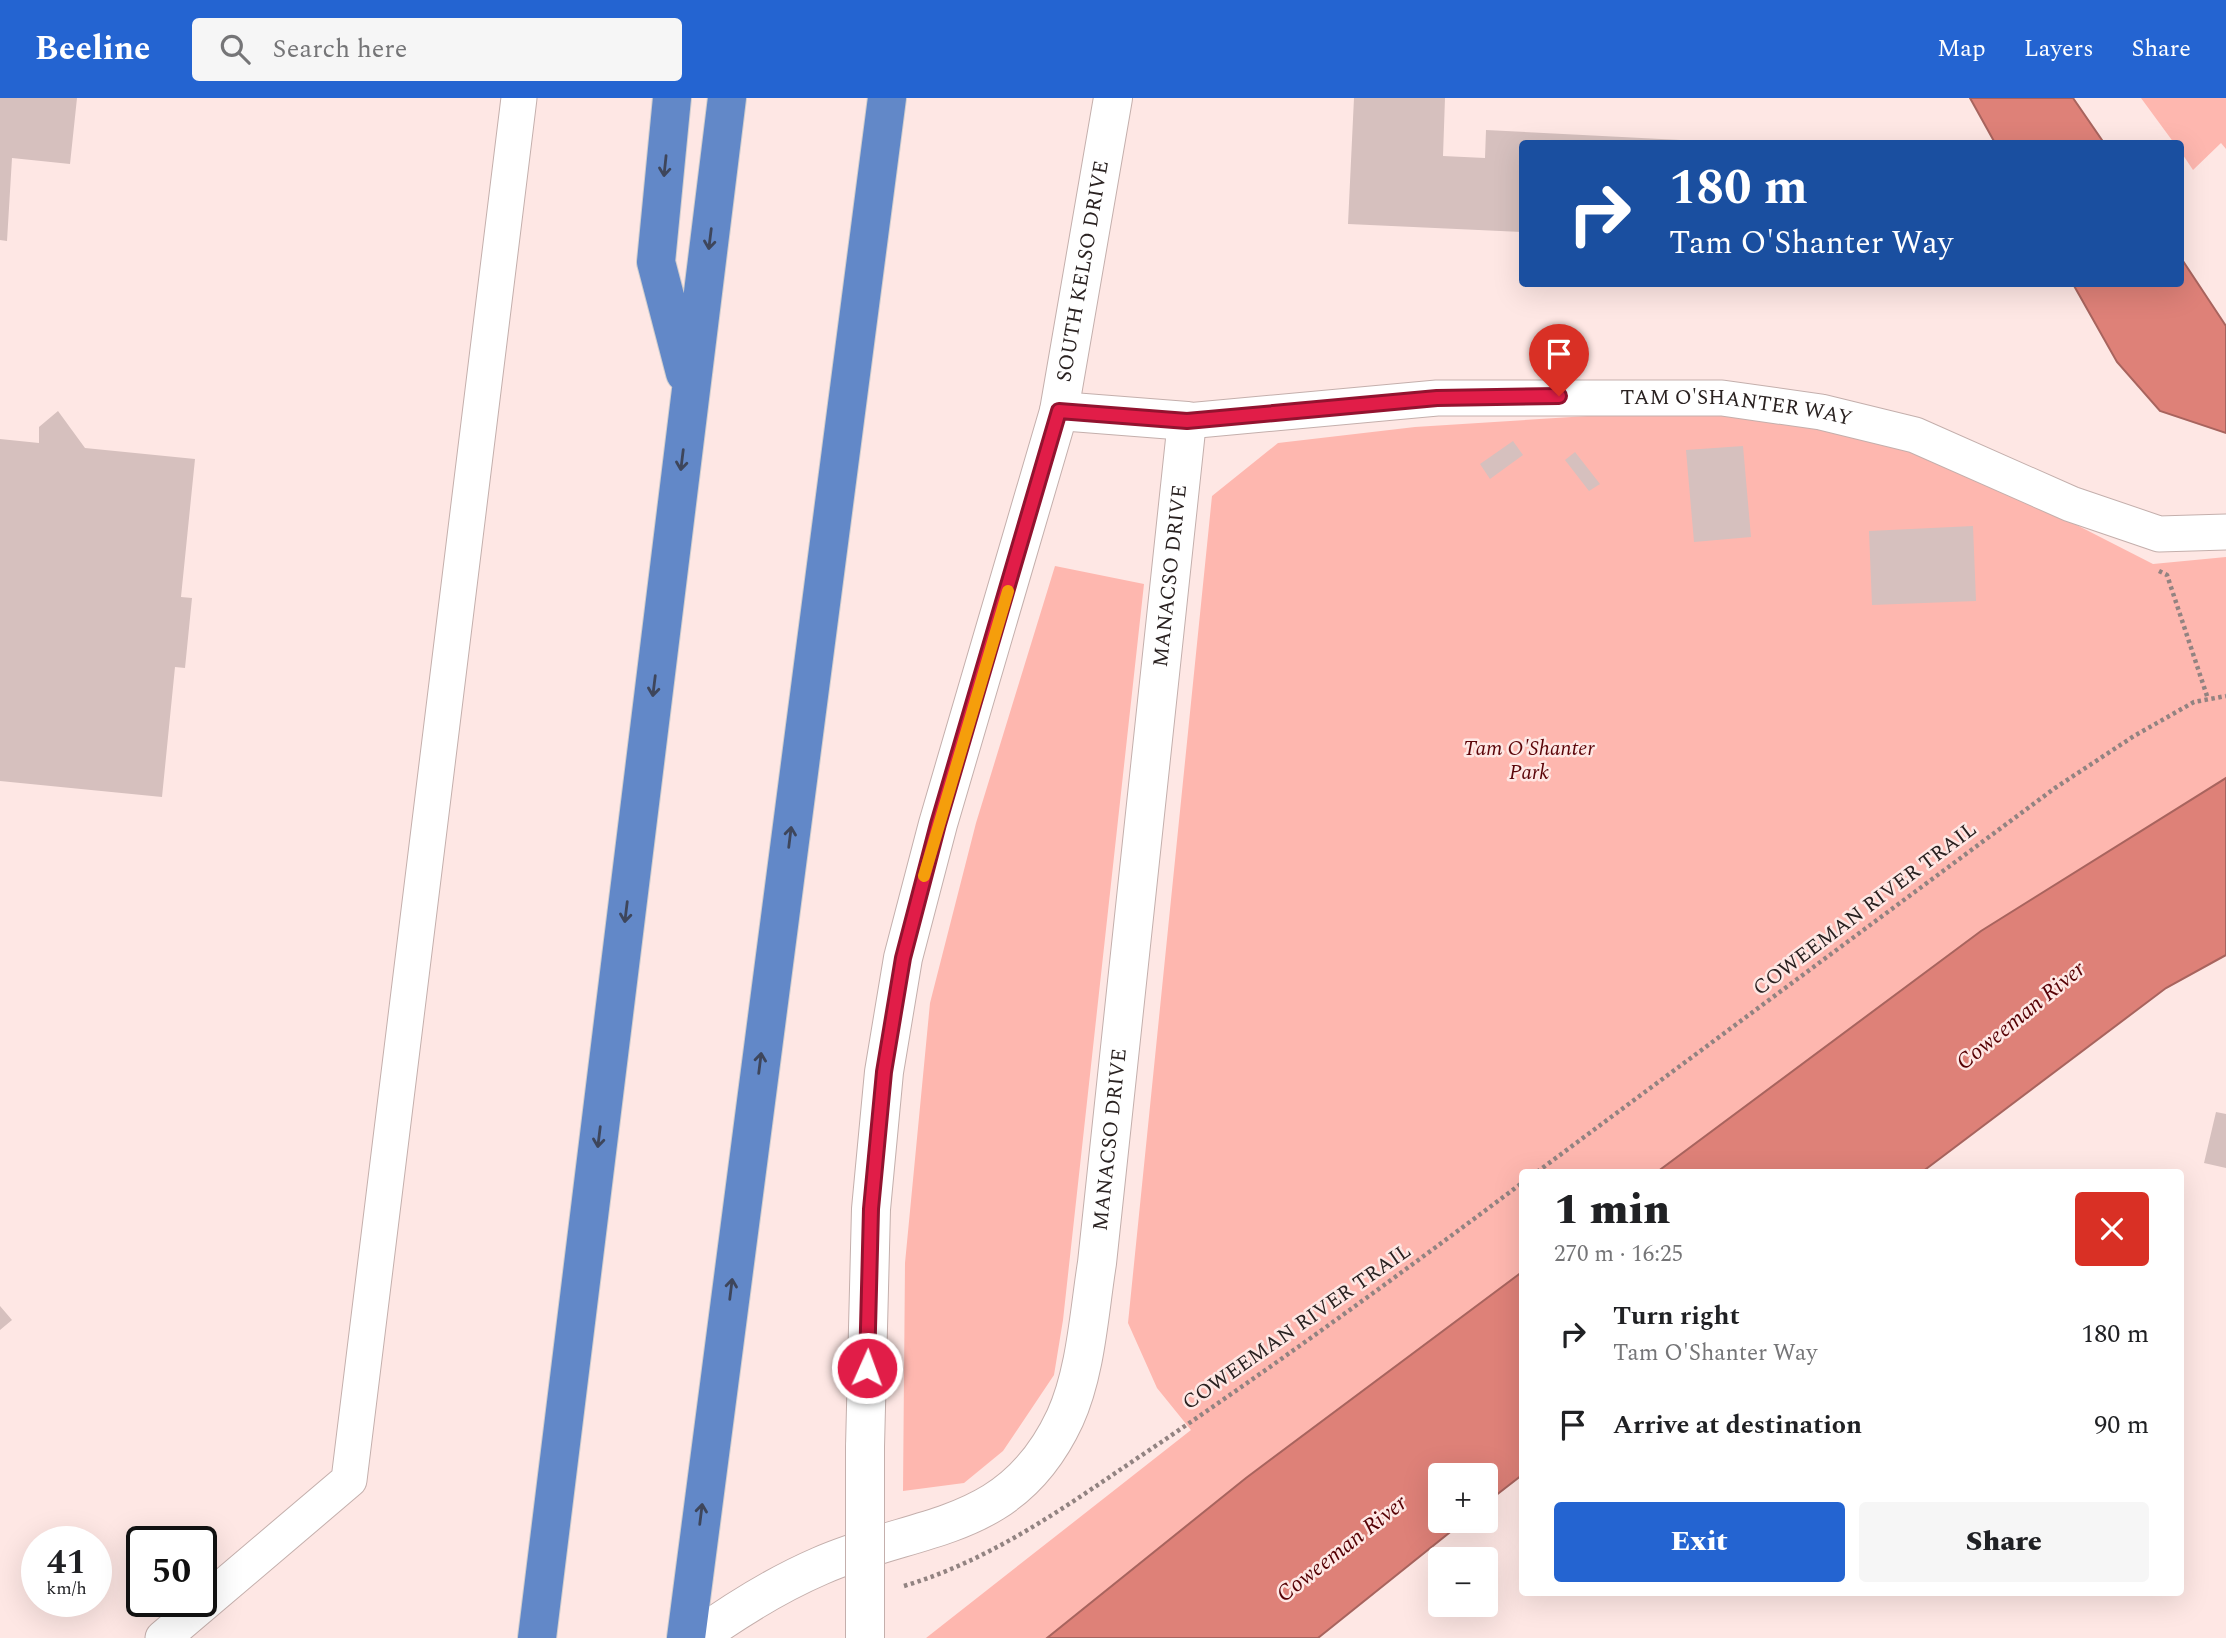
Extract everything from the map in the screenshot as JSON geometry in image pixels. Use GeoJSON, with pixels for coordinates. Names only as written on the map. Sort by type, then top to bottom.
{"type":"FeatureCollection","features":[{"type":"Feature","properties":{"kind":"highway"},"geometry":{"type":"LineString","coordinates":[[672,98],[656,262],[690,392]]}},
{"type":"Feature","properties":{"kind":"highway"},"geometry":{"type":"LineString","coordinates":[[537,1638],[727,98]]}},
{"type":"Feature","properties":{"kind":"highway"},"geometry":{"type":"LineString","coordinates":[[686,1638],[887,98]]}},
{"type":"Feature","properties":{"kind":"main road","name":"SOUTH KELSO DRIVE"},"geometry":{"type":"LineString","coordinates":[[865,1638],[864,1447],[871,1209],[884,1072],[903,958],[938,824],[1059,411],[1113,98]]}},
{"type":"Feature","properties":{"kind":"main road","name":"TAM O'SHANTER WAY"},"geometry":{"type":"LineString","coordinates":[[1059,411],[1187,421]]}},
{"type":"Feature","properties":{"kind":"main road","name":"MANACSO DRIVE"},"geometry":{"type":"LineString","coordinates":[[697,1638],[753,1599],[822,1565],[950,1524],[994,1504],[1012,1491],[1031,1471],[1065,1419],[1074,1395],[1097,1263],[1187,421]]}},
{"type":"Feature","properties":{"kind":"street"},"geometry":{"type":"LineString","coordinates":[[163,1638],[349,1480],[519,98]]}},
{"type":"Feature","properties":{"kind":"street","name":"TAM O'SHANTER WAY"},"geometry":{"type":"LineString","coordinates":[[1187,421],[1437,398],[1722,398],[1821,412],[1915,435],[2071,504],[2159,534],[2226,532]]}},
{"type":"Feature","properties":{"kind":"path"},"geometry":{"type":"LineString","coordinates":[[2154,568],[2167,575],[2208,699]]}},
{"type":"Feature","properties":{"kind":"path","name":"COWEEMAN RIVER TRAIL"},"geometry":{"type":"LineString","coordinates":[[1541,1169],[2055,788],[2134,736],[2194,702],[2226,696]]}},
{"type":"Feature","properties":{"kind":"path","name":"COWEEMAN RIVER TRAIL"},"geometry":{"type":"LineString","coordinates":[[1087,1492],[1304,1345],[1519,1185]]}},
{"type":"Feature","properties":{"kind":"green space"},"geometry":{"type":"Polygon","coordinates":[[[2141,98],[2226,98],[2226,149],[2221,143],[2193,170],[2184,156],[2184,140],[2172,140],[2141,98]]]}},
{"type":"Feature","properties":{"kind":"green space","name":"Tam O'Shanter Park"},"geometry":{"type":"Polygon","coordinates":[[[1619,414],[1789,417],[1963,467],[2153,564],[2226,557],[2226,778],[1981,931],[1661,1169],[1519,1169],[1519,1274],[1246,1478],[1047,1638],[926,1638],[1191,1430],[1157,1388],[1128,1323],[1212,496],[1278,443],[1415,427],[1619,414]]]}},
{"type":"Feature","properties":{"kind":"green space"},"geometry":{"type":"Polygon","coordinates":[[[1055,566],[1144,584],[1063,1320],[1054,1375],[1003,1451],[964,1483],[903,1491],[905,1263],[930,1003],[976,823],[1055,566]]]}},
{"type":"Feature","properties":{"kind":"water"},"geometry":{"type":"Polygon","coordinates":[[[1970,98],[2073,98],[2102,140],[1993,140],[1970,98]]]}},
{"type":"Feature","properties":{"kind":"water"},"geometry":{"type":"Polygon","coordinates":[[[2184,263],[2226,326],[2226,433],[2160,411],[2117,362],[2075,287],[2184,287],[2184,263]]]}},
{"type":"Feature","properties":{"kind":"water","name":"Coweeman River"},"geometry":{"type":"Polygon","coordinates":[[[2226,778],[2226,955],[2166,988],[1926,1169],[1661,1169],[1981,931],[2226,778]]]}},
{"type":"Feature","properties":{"kind":"water","name":"Coweeman River"},"geometry":{"type":"Polygon","coordinates":[[[1519,1274],[1519,1477],[1498,1494],[1498,1463],[1428,1463],[1428,1533],[1449,1533],[1428,1547],[1428,1550],[1318,1638],[1047,1638],[1246,1478],[1519,1274]]]}},
{"type":"Feature","properties":{"kind":"building"},"geometry":{"type":"Polygon","coordinates":[[[0,98],[77,98],[70,164],[12,158],[7,241],[0,240],[0,98]]]}},
{"type":"Feature","properties":{"kind":"building"},"geometry":{"type":"Polygon","coordinates":[[[1354,98],[1445,98],[1443,156],[1485,158],[1486,130],[1681,140],[1519,140],[1519,232],[1348,224],[1354,98]]]}},
{"type":"Feature","properties":{"kind":"building"},"geometry":{"type":"Polygon","coordinates":[[[58,411],[85,448],[195,459],[181,597],[192,598],[185,668],[175,667],[162,797],[0,781],[0,439],[39,443],[39,427],[58,411]]]}},
{"type":"Feature","properties":{"kind":"building"},"geometry":{"type":"Polygon","coordinates":[[[1513,441],[1523,455],[1490,479],[1480,464],[1513,441]]]}},
{"type":"Feature","properties":{"kind":"building"},"geometry":{"type":"Polygon","coordinates":[[[1743,446],[1751,537],[1694,542],[1686,450],[1743,446]]]}},
{"type":"Feature","properties":{"kind":"building"},"geometry":{"type":"Polygon","coordinates":[[[1575,452],[1600,484],[1589,491],[1565,460],[1575,452]]]}},
{"type":"Feature","properties":{"kind":"building"},"geometry":{"type":"Polygon","coordinates":[[[1973,526],[1976,601],[1872,605],[1869,531],[1973,526]]]}},
{"type":"Feature","properties":{"kind":"building"},"geometry":{"type":"Polygon","coordinates":[[[2216,1112],[2226,1114],[2226,1168],[2204,1163],[2216,1112]]]}},
{"type":"Feature","properties":{"kind":"building"},"geometry":{"type":"Polygon","coordinates":[[[0,1306],[12,1320],[0,1330],[0,1306]]]}},
{"type":"Feature","properties":{"kind":"slow traffic"},"geometry":{"type":"LineString","coordinates":[[924,876],[1008,591]]}},
{"type":"Feature","properties":{"kind":"route"},"geometry":{"type":"LineString","coordinates":[[867,1368],[871,1209],[884,1072],[903,958],[938,824],[1059,411],[1187,421],[1437,398],[1559,396]]}}]}
